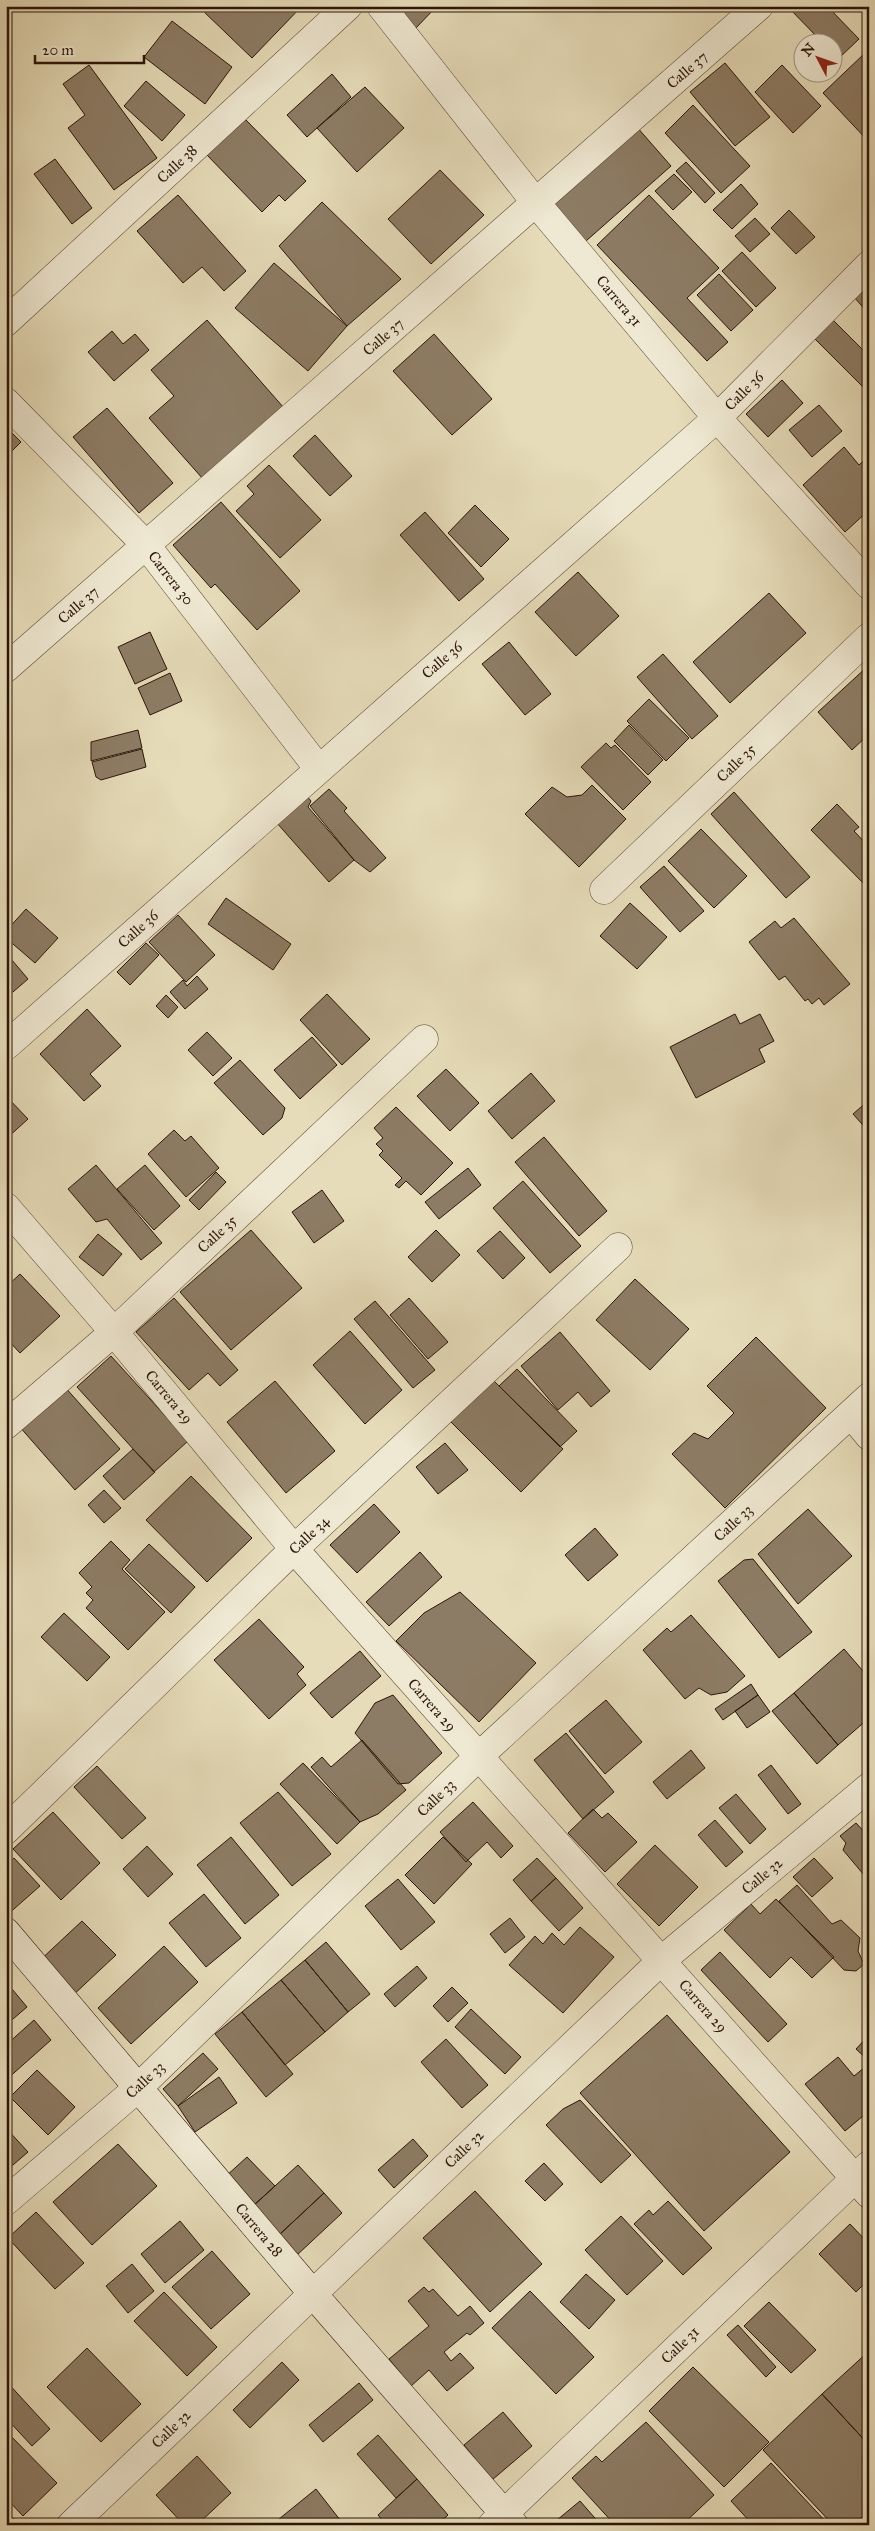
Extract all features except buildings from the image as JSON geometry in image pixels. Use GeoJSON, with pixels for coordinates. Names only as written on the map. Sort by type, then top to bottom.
{"type":"FeatureCollection","features":[{"type":"Feature","properties":{"kind":"street","name":"Calle 38"},"geometry":{"type":"LineString","coordinates":[[6,322],[348,6]]}},
{"type":"Feature","properties":{"kind":"street","name":"Carrera 31"},"geometry":{"type":"LineString","coordinates":[[381,6],[536,203],[718,418],[869,585]]}},
{"type":"Feature","properties":{"kind":"street","name":"Calle 37"},"geometry":{"type":"LineString","coordinates":[[6,668],[759,6]]}},
{"type":"Feature","properties":{"kind":"street","name":"Calle 36"},"geometry":{"type":"LineString","coordinates":[[6,1046],[318,768],[718,418],[869,265]]}},
{"type":"Feature","properties":{"kind":"street","name":"Carrera 30"},"geometry":{"type":"LineString","coordinates":[[6,402],[146,545],[318,768]]}},
{"type":"Feature","properties":{"kind":"street","name":"Calle 35"},"geometry":{"type":"LineString","coordinates":[[604,890],[869,637]]}},
{"type":"Feature","properties":{"kind":"street","name":"Calle 35"},"geometry":{"type":"LineString","coordinates":[[6,1425],[114,1332],[424,1039]]}},
{"type":"Feature","properties":{"kind":"street","name":"Carrera 29"},"geometry":{"type":"LineString","coordinates":[[6,1207],[114,1332],[294,1549],[478,1757],[864,2179]]}},
{"type":"Feature","properties":{"kind":"street","name":"Calle 34"},"geometry":{"type":"LineString","coordinates":[[6,1830],[294,1549],[618,1247]]}},
{"type":"Feature","properties":{"kind":"street"},"geometry":{"type":"LineString","coordinates":[[860,1406],[869,1436]]}},
{"type":"Feature","properties":{"kind":"street","name":"Calle 33"},"geometry":{"type":"LineString","coordinates":[[6,2201],[139,2087],[478,1757],[860,1406]]}},
{"type":"Feature","properties":{"kind":"street","name":"Calle 32"},"geometry":{"type":"LineString","coordinates":[[71,2525],[662,1960],[869,1787]]}},
{"type":"Feature","properties":{"kind":"street","name":"Carrera 28"},"geometry":{"type":"LineString","coordinates":[[6,1932],[139,2087],[503,2521]]}},
{"type":"Feature","properties":{"kind":"street","name":"Calle 31"},"geometry":{"type":"LineString","coordinates":[[503,2521],[864,2179]]}}]}
